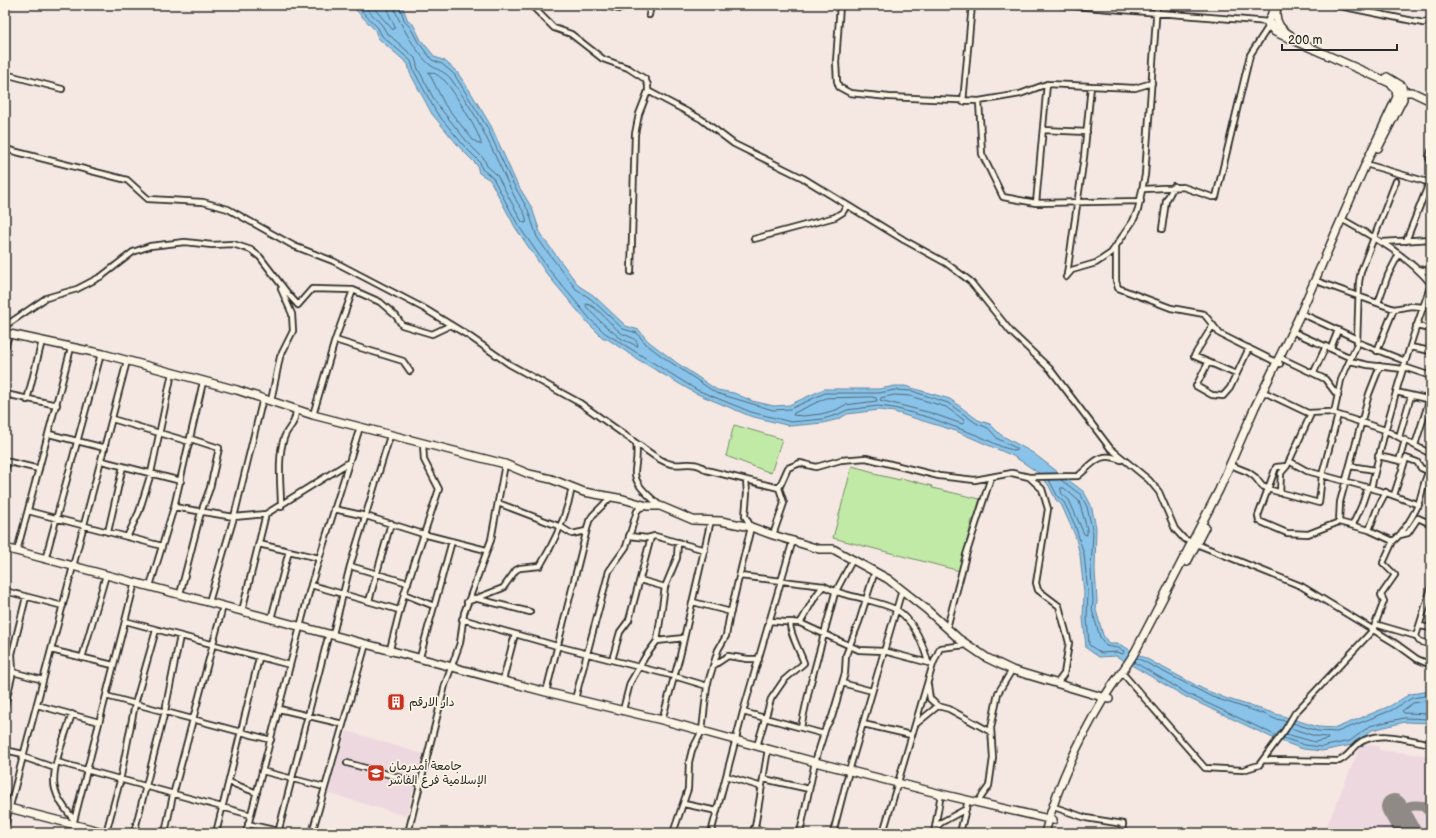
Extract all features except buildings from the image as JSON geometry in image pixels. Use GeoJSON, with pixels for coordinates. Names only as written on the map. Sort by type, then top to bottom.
{"type":"FeatureCollection","features":[{"type":"Feature","properties":{"kind":"street"},"geometry":{"type":"LineString","coordinates":[[531,5],[554,28],[571,34],[603,58],[628,68],[645,78],[648,85],[648,91],[639,114],[636,134],[631,272]]}},
{"type":"Feature","properties":{"kind":"street"},"geometry":{"type":"LineString","coordinates":[[602,5],[620,9],[621,5]]}},
{"type":"Feature","properties":{"kind":"street"},"geometry":{"type":"LineString","coordinates":[[649,14],[651,5]]}},
{"type":"Feature","properties":{"kind":"street"},"geometry":{"type":"LineString","coordinates":[[840,5],[836,62],[837,81],[840,87],[850,93],[964,102],[1020,94],[1047,84],[1135,88],[1152,83]]}},
{"type":"Feature","properties":{"kind":"street"},"geometry":{"type":"LineString","coordinates":[[964,102],[972,5]]}},
{"type":"Feature","properties":{"kind":"street"},"geometry":{"type":"LineString","coordinates":[[1062,5],[1269,24],[1341,59]]}},
{"type":"Feature","properties":{"kind":"street"},"geometry":{"type":"LineString","coordinates":[[1092,86],[1087,132],[1066,277],[1072,270],[1102,260],[1116,246],[1133,221],[1141,201],[1144,189],[1157,5]]}},
{"type":"Feature","properties":{"kind":"street"},"geometry":{"type":"LineString","coordinates":[[1144,189],[1174,186],[1190,188],[1212,197],[1216,197],[1250,55],[1269,24],[1277,5]]}},
{"type":"Feature","properties":{"kind":"street"},"geometry":{"type":"LineString","coordinates":[[1277,5],[1276,16],[1282,30]]}},
{"type":"Feature","properties":{"kind":"street"},"geometry":{"type":"LineString","coordinates":[[1335,5],[1423,23],[1430,21],[1431,18]]}},
{"type":"Feature","properties":{"kind":"street"},"geometry":{"type":"LineString","coordinates":[[1365,11],[1366,5]]}},
{"type":"Feature","properties":{"kind":"street"},"geometry":{"type":"LineString","coordinates":[[1269,24],[1275,32],[1400,84],[1401,104]]}},
{"type":"Feature","properties":{"kind":"street"},"geometry":{"type":"LineString","coordinates":[[5,74],[62,88]]}},
{"type":"Feature","properties":{"kind":"street"},"geometry":{"type":"LineString","coordinates":[[1036,203],[1047,84]]}},
{"type":"Feature","properties":{"kind":"street"},"geometry":{"type":"LineString","coordinates":[[648,91],[701,119],[734,144],[797,174],[847,206],[946,263],[970,281],[1011,332],[1050,369],[1110,448],[1135,467],[1159,492],[1179,534],[1193,543],[1301,586],[1417,658],[1431,665]]}},
{"type":"Feature","properties":{"kind":"street"},"geometry":{"type":"LineString","coordinates":[[1400,92],[1416,94],[1431,101]]}},
{"type":"Feature","properties":{"kind":"street"},"geometry":{"type":"LineString","coordinates":[[1045,833],[1057,808],[1066,782],[1107,698],[1126,676],[1233,466],[1313,290],[1400,92]]}},
{"type":"Feature","properties":{"kind":"street"},"geometry":{"type":"LineString","coordinates":[[1193,543],[1219,490],[1255,407],[1305,315],[1313,290],[1319,282],[1345,221],[1349,206],[1369,165],[1401,104],[1410,96],[1416,94]]}},
{"type":"Feature","properties":{"kind":"street"},"geometry":{"type":"LineString","coordinates":[[979,101],[982,154],[1002,195],[1005,198],[1036,203],[1141,201]]}},
{"type":"Feature","properties":{"kind":"street"},"geometry":{"type":"LineString","coordinates":[[1043,130],[1087,132]]}},
{"type":"Feature","properties":{"kind":"street"},"geometry":{"type":"LineString","coordinates":[[5,149],[127,180],[148,198],[203,202],[228,209],[294,246],[333,261],[418,305],[509,364],[580,403],[636,444],[664,461],[676,464],[697,464],[706,470],[779,488]]}},
{"type":"Feature","properties":{"kind":"street"},"geometry":{"type":"LineString","coordinates":[[1431,151],[1429,158],[1431,162]]}},
{"type":"Feature","properties":{"kind":"street"},"geometry":{"type":"LineString","coordinates":[[1369,165],[1430,183],[1406,241]]}},
{"type":"Feature","properties":{"kind":"street"},"geometry":{"type":"LineString","coordinates":[[1233,466],[1248,472],[1262,486],[1280,493],[1319,503],[1322,475],[1336,414],[1338,396],[1342,380],[1357,340],[1358,295],[1361,271],[1396,181]]}},
{"type":"Feature","properties":{"kind":"street"},"geometry":{"type":"LineString","coordinates":[[1162,229],[1166,201],[1174,186]]}},
{"type":"Feature","properties":{"kind":"street"},"geometry":{"type":"LineString","coordinates":[[754,239],[835,217],[843,212],[847,206]]}},
{"type":"Feature","properties":{"kind":"street"},"geometry":{"type":"LineString","coordinates":[[1345,221],[1383,242],[1418,269],[1431,284],[1405,361],[1370,488],[1353,524]]}},
{"type":"Feature","properties":{"kind":"street"},"geometry":{"type":"LineString","coordinates":[[1383,242],[1431,239]]}},
{"type":"Feature","properties":{"kind":"street"},"geometry":{"type":"LineString","coordinates":[[5,326],[41,301],[77,290],[102,276],[126,256],[150,246],[185,242],[241,246],[260,256],[286,298],[292,314],[293,331],[280,357],[271,401]]}},
{"type":"Feature","properties":{"kind":"street"},"geometry":{"type":"LineString","coordinates":[[1116,246],[1116,281],[1118,288],[1171,308],[1204,314],[1220,334],[1280,362],[1314,372],[1325,379],[1338,396]]}},
{"type":"Feature","properties":{"kind":"street"},"geometry":{"type":"LineString","coordinates":[[1378,303],[1388,275],[1399,254]]}},
{"type":"Feature","properties":{"kind":"street"},"geometry":{"type":"LineString","coordinates":[[1418,269],[1431,272]]}},
{"type":"Feature","properties":{"kind":"street"},"geometry":{"type":"LineString","coordinates":[[272,274],[298,305],[312,289],[353,290],[380,302],[396,316],[402,324],[432,334],[451,325]]}},
{"type":"Feature","properties":{"kind":"street"},"geometry":{"type":"LineString","coordinates":[[1319,282],[1394,308],[1411,306],[1423,307]]}},
{"type":"Feature","properties":{"kind":"street"},"geometry":{"type":"LineString","coordinates":[[313,415],[335,340],[353,290]]}},
{"type":"Feature","properties":{"kind":"street"},"geometry":{"type":"LineString","coordinates":[[1378,351],[1394,308]]}},
{"type":"Feature","properties":{"kind":"street"},"geometry":{"type":"LineString","coordinates":[[1305,315],[1378,351],[1405,361]]}},
{"type":"Feature","properties":{"kind":"street"},"geometry":{"type":"LineString","coordinates":[[1213,325],[1194,354],[1196,357],[1208,363],[1236,374]]}},
{"type":"Feature","properties":{"kind":"street"},"geometry":{"type":"LineString","coordinates":[[1416,326],[1431,329]]}},
{"type":"Feature","properties":{"kind":"street"},"geometry":{"type":"LineString","coordinates":[[1314,372],[1338,330]]}},
{"type":"Feature","properties":{"kind":"street"},"geometry":{"type":"LineString","coordinates":[[1296,333],[1328,347],[1350,359],[1380,366],[1403,368],[1431,377],[1430,401],[1415,446]]}},
{"type":"Feature","properties":{"kind":"street"},"geometry":{"type":"LineString","coordinates":[[5,348],[7,334],[101,354],[263,398],[296,410],[390,436],[505,464],[584,492],[628,500],[647,506]]}},
{"type":"Feature","properties":{"kind":"street"},"geometry":{"type":"LineString","coordinates":[[335,340],[403,361],[410,371]]}},
{"type":"Feature","properties":{"kind":"street"},"geometry":{"type":"LineString","coordinates":[[27,400],[42,341]]}},
{"type":"Feature","properties":{"kind":"street"},"geometry":{"type":"LineString","coordinates":[[1410,347],[1431,351]]}},
{"type":"Feature","properties":{"kind":"street"},"geometry":{"type":"LineString","coordinates":[[17,551],[71,348]]}},
{"type":"Feature","properties":{"kind":"street"},"geometry":{"type":"LineString","coordinates":[[1208,363],[1196,386],[1212,395],[1219,396],[1227,393],[1249,348]]}},
{"type":"Feature","properties":{"kind":"street"},"geometry":{"type":"LineString","coordinates":[[45,560],[101,354]]}},
{"type":"Feature","properties":{"kind":"street"},"geometry":{"type":"LineString","coordinates":[[5,825],[7,808],[37,705],[127,361]]}},
{"type":"Feature","properties":{"kind":"street"},"geometry":{"type":"LineString","coordinates":[[1339,522],[1340,502],[1369,394],[1380,366]]}},
{"type":"Feature","properties":{"kind":"street"},"geometry":{"type":"LineString","coordinates":[[127,537],[140,512],[172,373]]}},
{"type":"Feature","properties":{"kind":"street"},"geometry":{"type":"LineString","coordinates":[[150,586],[181,481],[203,382]]}},
{"type":"Feature","properties":{"kind":"street"},"geometry":{"type":"LineString","coordinates":[[1396,392],[1430,401]]}},
{"type":"Feature","properties":{"kind":"street"},"geometry":{"type":"LineString","coordinates":[[1266,393],[1311,414],[1324,411],[1385,430],[1431,454]]}},
{"type":"Feature","properties":{"kind":"street"},"geometry":{"type":"LineString","coordinates":[[5,394],[27,400],[57,405]]}},
{"type":"Feature","properties":{"kind":"street"},"geometry":{"type":"LineString","coordinates":[[1400,437],[1411,396]]}},
{"type":"Feature","properties":{"kind":"street"},"geometry":{"type":"LineString","coordinates":[[209,602],[234,517],[263,398]]}},
{"type":"Feature","properties":{"kind":"street"},"geometry":{"type":"LineString","coordinates":[[281,507],[283,444],[287,432],[295,421],[296,410]]}},
{"type":"Feature","properties":{"kind":"street"},"geometry":{"type":"LineString","coordinates":[[1280,493],[1281,473],[1287,466],[1311,414]]}},
{"type":"Feature","properties":{"kind":"street"},"geometry":{"type":"LineString","coordinates":[[112,419],[219,448],[210,488],[201,512],[180,594]]}},
{"type":"Feature","properties":{"kind":"street"},"geometry":{"type":"LineString","coordinates":[[246,833],[301,626],[310,585],[360,427]]}},
{"type":"Feature","properties":{"kind":"street"},"geometry":{"type":"LineString","coordinates":[[48,434],[105,448]]}},
{"type":"Feature","properties":{"kind":"street"},"geometry":{"type":"LineString","coordinates":[[248,824],[278,832],[342,594],[390,436]]}},
{"type":"Feature","properties":{"kind":"street"},"geometry":{"type":"LineString","coordinates":[[1399,460],[1405,440]]}},
{"type":"Feature","properties":{"kind":"street"},"geometry":{"type":"LineString","coordinates":[[390,649],[404,594],[439,489],[424,460],[423,444]]}},
{"type":"Feature","properties":{"kind":"street"},"geometry":{"type":"LineString","coordinates":[[636,444],[638,453],[635,472],[636,481],[660,506],[686,518],[711,520],[751,527],[819,549],[833,549],[875,571],[902,590],[966,645],[986,658],[1012,670],[1107,698]]}},
{"type":"Feature","properties":{"kind":"street"},"geometry":{"type":"LineString","coordinates":[[772,535],[784,503],[779,488],[788,468],[800,463],[816,467],[841,460],[866,458],[938,476],[975,480],[1012,473],[1029,476],[1078,476],[1097,458],[1112,456],[1135,467]]}},
{"type":"Feature","properties":{"kind":"street"},"geometry":{"type":"LineString","coordinates":[[1378,456],[1405,462]]}},
{"type":"Feature","properties":{"kind":"street"},"geometry":{"type":"LineString","coordinates":[[1126,676],[1205,768],[1243,770],[1252,769],[1259,765],[1285,730],[1295,713],[1373,630],[1384,601],[1381,595],[1396,575],[1383,563],[1393,541],[1400,535],[1419,505],[1430,469],[1421,468],[1416,461],[1406,458],[1394,495]]}},
{"type":"Feature","properties":{"kind":"street"},"geometry":{"type":"LineString","coordinates":[[102,460],[181,481]]}},
{"type":"Feature","properties":{"kind":"street"},"geometry":{"type":"LineString","coordinates":[[5,471],[6,461],[39,469]]}},
{"type":"Feature","properties":{"kind":"street"},"geometry":{"type":"LineString","coordinates":[[1289,461],[1300,468],[1386,492],[1419,505]]}},
{"type":"Feature","properties":{"kind":"street"},"geometry":{"type":"LineString","coordinates":[[174,507],[234,517],[266,514],[281,507],[348,463]]}},
{"type":"Feature","properties":{"kind":"street"},"geometry":{"type":"LineString","coordinates":[[408,833],[451,665],[460,643],[462,619],[486,550],[491,540],[505,464]]}},
{"type":"Feature","properties":{"kind":"street"},"geometry":{"type":"LineString","coordinates":[[108,532],[123,466]]}},
{"type":"Feature","properties":{"kind":"street"},"geometry":{"type":"LineString","coordinates":[[1287,466],[1276,467],[1258,516],[1259,522],[1287,533],[1308,534],[1339,522],[1353,524],[1393,541]]}},
{"type":"Feature","properties":{"kind":"street"},"geometry":{"type":"LineString","coordinates":[[1350,466],[1375,470]]}},
{"type":"Feature","properties":{"kind":"street"},"geometry":{"type":"LineString","coordinates":[[1029,476],[1042,490],[1048,509],[1036,583],[1038,590],[1059,606],[1069,643],[1064,674],[1057,683]]}},
{"type":"Feature","properties":{"kind":"street"},"geometry":{"type":"LineString","coordinates":[[947,628],[966,555],[992,477]]}},
{"type":"Feature","properties":{"kind":"street"},"geometry":{"type":"LineString","coordinates":[[673,833],[688,790],[690,757],[702,731],[707,686],[718,650],[726,636],[730,612],[751,527],[745,516],[747,493],[746,480]]}},
{"type":"Feature","properties":{"kind":"street"},"geometry":{"type":"LineString","coordinates":[[468,602],[474,598],[503,588],[516,570],[520,568],[540,566],[561,527],[570,502],[572,487]]}},
{"type":"Feature","properties":{"kind":"street"},"geometry":{"type":"LineString","coordinates":[[1369,530],[1377,509],[1386,492]]}},
{"type":"Feature","properties":{"kind":"street"},"geometry":{"type":"LineString","coordinates":[[546,692],[586,531],[593,515],[611,497]]}},
{"type":"Feature","properties":{"kind":"street"},"geometry":{"type":"LineString","coordinates":[[498,503],[561,527],[572,534],[586,531]]}},
{"type":"Feature","properties":{"kind":"street"},"geometry":{"type":"LineString","coordinates":[[575,698],[582,667],[587,654],[609,571],[624,551],[637,511],[640,508],[647,506],[660,506]]}},
{"type":"Feature","properties":{"kind":"street"},"geometry":{"type":"LineString","coordinates":[[334,510],[366,516],[423,534],[486,550]]}},
{"type":"Feature","properties":{"kind":"street"},"geometry":{"type":"LineString","coordinates":[[28,511],[162,546]]}},
{"type":"Feature","properties":{"kind":"street"},"geometry":{"type":"LineString","coordinates":[[242,611],[266,514]]}},
{"type":"Feature","properties":{"kind":"street"},"geometry":{"type":"LineString","coordinates":[[1400,535],[1408,533],[1418,518],[1431,524]]}},
{"type":"Feature","properties":{"kind":"street"},"geometry":{"type":"LineString","coordinates":[[662,720],[693,602],[711,520]]}},
{"type":"Feature","properties":{"kind":"street"},"geometry":{"type":"LineString","coordinates":[[369,602],[391,523]]}},
{"type":"Feature","properties":{"kind":"street"},"geometry":{"type":"LineString","coordinates":[[629,536],[647,538],[655,536],[705,550]]}},
{"type":"Feature","properties":{"kind":"street"},"geometry":{"type":"LineString","coordinates":[[612,660],[621,628],[629,620],[651,537]]}},
{"type":"Feature","properties":{"kind":"street"},"geometry":{"type":"LineString","coordinates":[[711,833],[735,740],[793,540]]}},
{"type":"Feature","properties":{"kind":"street"},"geometry":{"type":"LineString","coordinates":[[420,657],[452,541]]}},
{"type":"Feature","properties":{"kind":"street"},"geometry":{"type":"LineString","coordinates":[[623,710],[628,686],[657,641],[665,586],[677,558],[678,542]]}},
{"type":"Feature","properties":{"kind":"street"},"geometry":{"type":"LineString","coordinates":[[259,544],[319,558]]}},
{"type":"Feature","properties":{"kind":"street"},"geometry":{"type":"LineString","coordinates":[[5,548],[45,560],[106,574],[271,619],[451,665],[546,692],[662,720],[849,771],[977,803],[1051,819]]}},
{"type":"Feature","properties":{"kind":"street"},"geometry":{"type":"LineString","coordinates":[[271,619],[289,551]]}},
{"type":"Feature","properties":{"kind":"street"},"geometry":{"type":"LineString","coordinates":[[801,727],[810,686],[835,593],[853,559]]}},
{"type":"Feature","properties":{"kind":"street"},"geometry":{"type":"LineString","coordinates":[[350,566],[408,583]]}},
{"type":"Feature","properties":{"kind":"street"},"geometry":{"type":"LineString","coordinates":[[800,833],[815,762],[824,734],[832,717],[842,683],[849,646],[859,622],[875,571]]}},
{"type":"Feature","properties":{"kind":"street"},"geometry":{"type":"LineString","coordinates":[[82,658],[106,574]]}},
{"type":"Feature","properties":{"kind":"street"},"geometry":{"type":"LineString","coordinates":[[740,576],[824,586],[835,593],[865,599],[896,610],[907,619],[919,637],[930,663]]}},
{"type":"Feature","properties":{"kind":"street"},"geometry":{"type":"LineString","coordinates":[[640,580],[665,586]]}},
{"type":"Feature","properties":{"kind":"street"},"geometry":{"type":"LineString","coordinates":[[74,822],[135,582]]}},
{"type":"Feature","properties":{"kind":"street"},"geometry":{"type":"LineString","coordinates":[[310,585],[400,610]]}},
{"type":"Feature","properties":{"kind":"street"},"geometry":{"type":"LineString","coordinates":[[800,624],[810,608],[818,590],[824,586]]}},
{"type":"Feature","properties":{"kind":"street"},"geometry":{"type":"LineString","coordinates":[[1416,636],[1431,588]]}},
{"type":"Feature","properties":{"kind":"street"},"geometry":{"type":"LineString","coordinates":[[833,833],[849,771],[902,590]]}},
{"type":"Feature","properties":{"kind":"street"},"geometry":{"type":"LineString","coordinates":[[5,591],[63,606]]}},
{"type":"Feature","properties":{"kind":"street"},"geometry":{"type":"LineString","coordinates":[[404,594],[434,606]]}},
{"type":"Feature","properties":{"kind":"street"},"geometry":{"type":"LineString","coordinates":[[5,705],[13,672],[12,654],[26,597]]}},
{"type":"Feature","properties":{"kind":"street"},"geometry":{"type":"LineString","coordinates":[[474,598],[530,612]]}},
{"type":"Feature","properties":{"kind":"street"},"geometry":{"type":"LineString","coordinates":[[693,602],[730,612]]}},
{"type":"Feature","properties":{"kind":"street"},"geometry":{"type":"LineString","coordinates":[[165,833],[173,795],[223,606]]}},
{"type":"Feature","properties":{"kind":"street"},"geometry":{"type":"LineString","coordinates":[[462,619],[707,686]]}},
{"type":"Feature","properties":{"kind":"street"},"geometry":{"type":"LineString","coordinates":[[769,620],[800,624]]}},
{"type":"Feature","properties":{"kind":"street"},"geometry":{"type":"LineString","coordinates":[[125,622],[290,665]]}},
{"type":"Feature","properties":{"kind":"street"},"geometry":{"type":"LineString","coordinates":[[757,746],[773,695],[782,686],[784,680],[804,662],[789,625],[790,622],[800,624],[849,646],[865,651],[884,651],[930,663]]}},
{"type":"Feature","properties":{"kind":"street"},"geometry":{"type":"LineString","coordinates":[[1375,624],[1416,636],[1419,641],[1431,645]]}},
{"type":"Feature","properties":{"kind":"street"},"geometry":{"type":"LineString","coordinates":[[1420,626],[1431,628]]}},
{"type":"Feature","properties":{"kind":"street"},"geometry":{"type":"LineString","coordinates":[[7,808],[74,822],[90,831],[106,833],[120,781],[135,704],[156,630]]}},
{"type":"Feature","properties":{"kind":"street"},"geometry":{"type":"LineString","coordinates":[[503,680],[515,634]]}},
{"type":"Feature","properties":{"kind":"street"},"geometry":{"type":"LineString","coordinates":[[134,833],[165,711],[180,636]]}},
{"type":"Feature","properties":{"kind":"street"},"geometry":{"type":"LineString","coordinates":[[657,641],[684,638]]}},
{"type":"Feature","properties":{"kind":"street"},"geometry":{"type":"LineString","coordinates":[[312,833],[366,644]]}},
{"type":"Feature","properties":{"kind":"street"},"geometry":{"type":"LineString","coordinates":[[883,833],[927,682],[930,663],[940,648],[966,645]]}},
{"type":"Feature","properties":{"kind":"street"},"geometry":{"type":"LineString","coordinates":[[51,650],[113,666]]}},
{"type":"Feature","properties":{"kind":"street"},"geometry":{"type":"LineString","coordinates":[[713,666],[728,656],[748,660],[759,659]]}},
{"type":"Feature","properties":{"kind":"street"},"geometry":{"type":"LineString","coordinates":[[216,833],[259,658]]}},
{"type":"Feature","properties":{"kind":"street"},"geometry":{"type":"LineString","coordinates":[[1050,833],[1051,819],[1062,780],[1107,698],[1130,666]]}},
{"type":"Feature","properties":{"kind":"street"},"geometry":{"type":"LineString","coordinates":[[5,670],[43,680]]}},
{"type":"Feature","properties":{"kind":"street"},"geometry":{"type":"LineString","coordinates":[[977,803],[989,786],[993,758],[991,732],[998,693],[1012,670]]}},
{"type":"Feature","properties":{"kind":"street"},"geometry":{"type":"LineString","coordinates":[[927,682],[930,699],[938,706],[948,709],[991,732]]}},
{"type":"Feature","properties":{"kind":"street"},"geometry":{"type":"LineString","coordinates":[[842,683],[872,692]]}},
{"type":"Feature","properties":{"kind":"street"},"geometry":{"type":"LineString","coordinates":[[106,696],[270,740]]}},
{"type":"Feature","properties":{"kind":"street"},"geometry":{"type":"LineString","coordinates":[[37,705],[99,722]]}},
{"type":"Feature","properties":{"kind":"street"},"geometry":{"type":"LineString","coordinates":[[914,725],[938,706]]}},
{"type":"Feature","properties":{"kind":"street"},"geometry":{"type":"LineString","coordinates":[[279,709],[343,724]]}},
{"type":"Feature","properties":{"kind":"street"},"geometry":{"type":"LineString","coordinates":[[743,712],[824,734]]}},
{"type":"Feature","properties":{"kind":"street"},"geometry":{"type":"LineString","coordinates":[[72,714],[55,768],[54,782],[57,795],[74,822]]}},
{"type":"Feature","properties":{"kind":"street"},"geometry":{"type":"LineString","coordinates":[[863,724],[911,736]]}},
{"type":"Feature","properties":{"kind":"street"},"geometry":{"type":"LineString","coordinates":[[1263,760],[1339,761],[1346,758],[1358,744],[1373,737],[1383,736],[1431,744]]}},
{"type":"Feature","properties":{"kind":"street"},"geometry":{"type":"LineString","coordinates":[[768,749],[754,831],[772,833]]}},
{"type":"Feature","properties":{"kind":"street"},"geometry":{"type":"LineString","coordinates":[[5,750],[55,768]]}},
{"type":"Feature","properties":{"kind":"street"},"geometry":{"type":"LineString","coordinates":[[57,762],[120,781],[251,815]]}},
{"type":"Feature","properties":{"kind":"street"},"geometry":{"type":"LineString","coordinates":[[347,763],[420,783]]}},
{"type":"Feature","properties":{"kind":"street"},"geometry":{"type":"LineString","coordinates":[[262,771],[324,787]]}},
{"type":"Feature","properties":{"kind":"street"},"geometry":{"type":"LineString","coordinates":[[726,776],[762,787]]}},
{"type":"Feature","properties":{"kind":"street"},"geometry":{"type":"LineString","coordinates":[[764,779],[809,789]]}},
{"type":"Feature","properties":{"kind":"street"},"geometry":{"type":"LineString","coordinates":[[229,782],[256,793]]}},
{"type":"Feature","properties":{"kind":"street"},"geometry":{"type":"LineString","coordinates":[[934,833],[941,794]]}},
{"type":"Feature","properties":{"kind":"street"},"geometry":{"type":"LineString","coordinates":[[960,833],[968,800]]}},
{"type":"Feature","properties":{"kind":"street"},"geometry":{"type":"LineString","coordinates":[[684,804],[717,811]]}},
{"type":"Feature","properties":{"kind":"street"},"geometry":{"type":"LineString","coordinates":[[1057,808],[1086,818],[1123,824],[1122,833]]}},
{"type":"Feature","properties":{"kind":"street"},"geometry":{"type":"LineString","coordinates":[[936,827],[966,809]]}},
{"type":"Feature","properties":{"kind":"shaded area","name":"جامعة أمدرمان الإسلامية فرع الفاشر"},"geometry":{"type":"Polygon","coordinates":[[[347,731],[423,754],[406,816],[327,793],[347,731]]]}},
{"type":"Feature","properties":{"kind":"shaded area"},"geometry":{"type":"Polygon","coordinates":[[[1361,744],[1379,746],[1379,750],[1431,756],[1431,833],[1324,833],[1361,744]]]}},
{"type":"Feature","properties":{"kind":"green space"},"geometry":{"type":"Polygon","coordinates":[[[734,425],[782,439],[771,473],[726,456],[734,425]]]}},
{"type":"Feature","properties":{"kind":"green space"},"geometry":{"type":"Polygon","coordinates":[[[852,466],[874,472],[874,474],[900,480],[901,478],[932,486],[932,488],[980,499],[974,520],[972,520],[960,571],[833,538],[852,466]]]}},
{"type":"Feature","properties":{"kind":"water"},"geometry":{"type":"Polygon","coordinates":[[[351,5],[402,5],[408,21],[413,24],[421,40],[435,57],[445,61],[457,72],[470,91],[491,126],[516,182],[532,208],[541,235],[579,286],[593,295],[626,326],[639,330],[648,341],[717,390],[734,393],[752,401],[774,406],[789,405],[824,389],[879,389],[895,386],[905,386],[950,399],[978,420],[990,424],[1001,435],[1033,453],[1084,492],[1091,505],[1096,527],[1096,610],[1103,635],[1109,644],[1119,644],[1203,689],[1225,698],[1318,727],[1336,728],[1390,706],[1410,694],[1431,691],[1431,723],[1405,722],[1372,730],[1352,745],[1322,751],[1303,749],[1275,739],[1186,697],[1116,656],[1099,657],[1086,648],[1083,618],[1084,593],[1080,555],[1075,535],[1061,504],[1056,500],[1049,486],[1040,474],[1013,456],[956,431],[894,412],[879,410],[847,414],[839,419],[823,423],[790,426],[750,416],[695,393],[637,359],[606,338],[603,338],[588,323],[546,273],[515,227],[490,180],[479,173],[477,165],[462,150],[432,114],[410,73],[408,64],[378,38],[375,30],[351,5]]]}},
{"type":"Feature","properties":{"kind":"taxiway"},"geometry":{"type":"LineString","coordinates":[[1398,814],[1409,806],[1423,806],[1431,813]]}},
{"type":"Feature","properties":{"kind":"taxiway"},"geometry":{"type":"LineString","coordinates":[[1430,833],[1431,828]]}},
{"type":"Feature","properties":{"kind":"runway"},"geometry":{"type":"LineString","coordinates":[[1394,807],[1409,833]]}},
{"type":"Feature","properties":{"kind":"place","name":"دار الارقم"},"geometry":{"type":"Point","coordinates":[396,702]}},
{"type":"Feature","properties":{"kind":"place","name":"جامعة أمدرمان الإسلامية فرع الفاشر"},"geometry":{"type":"Point","coordinates":[376,773]}}]}
